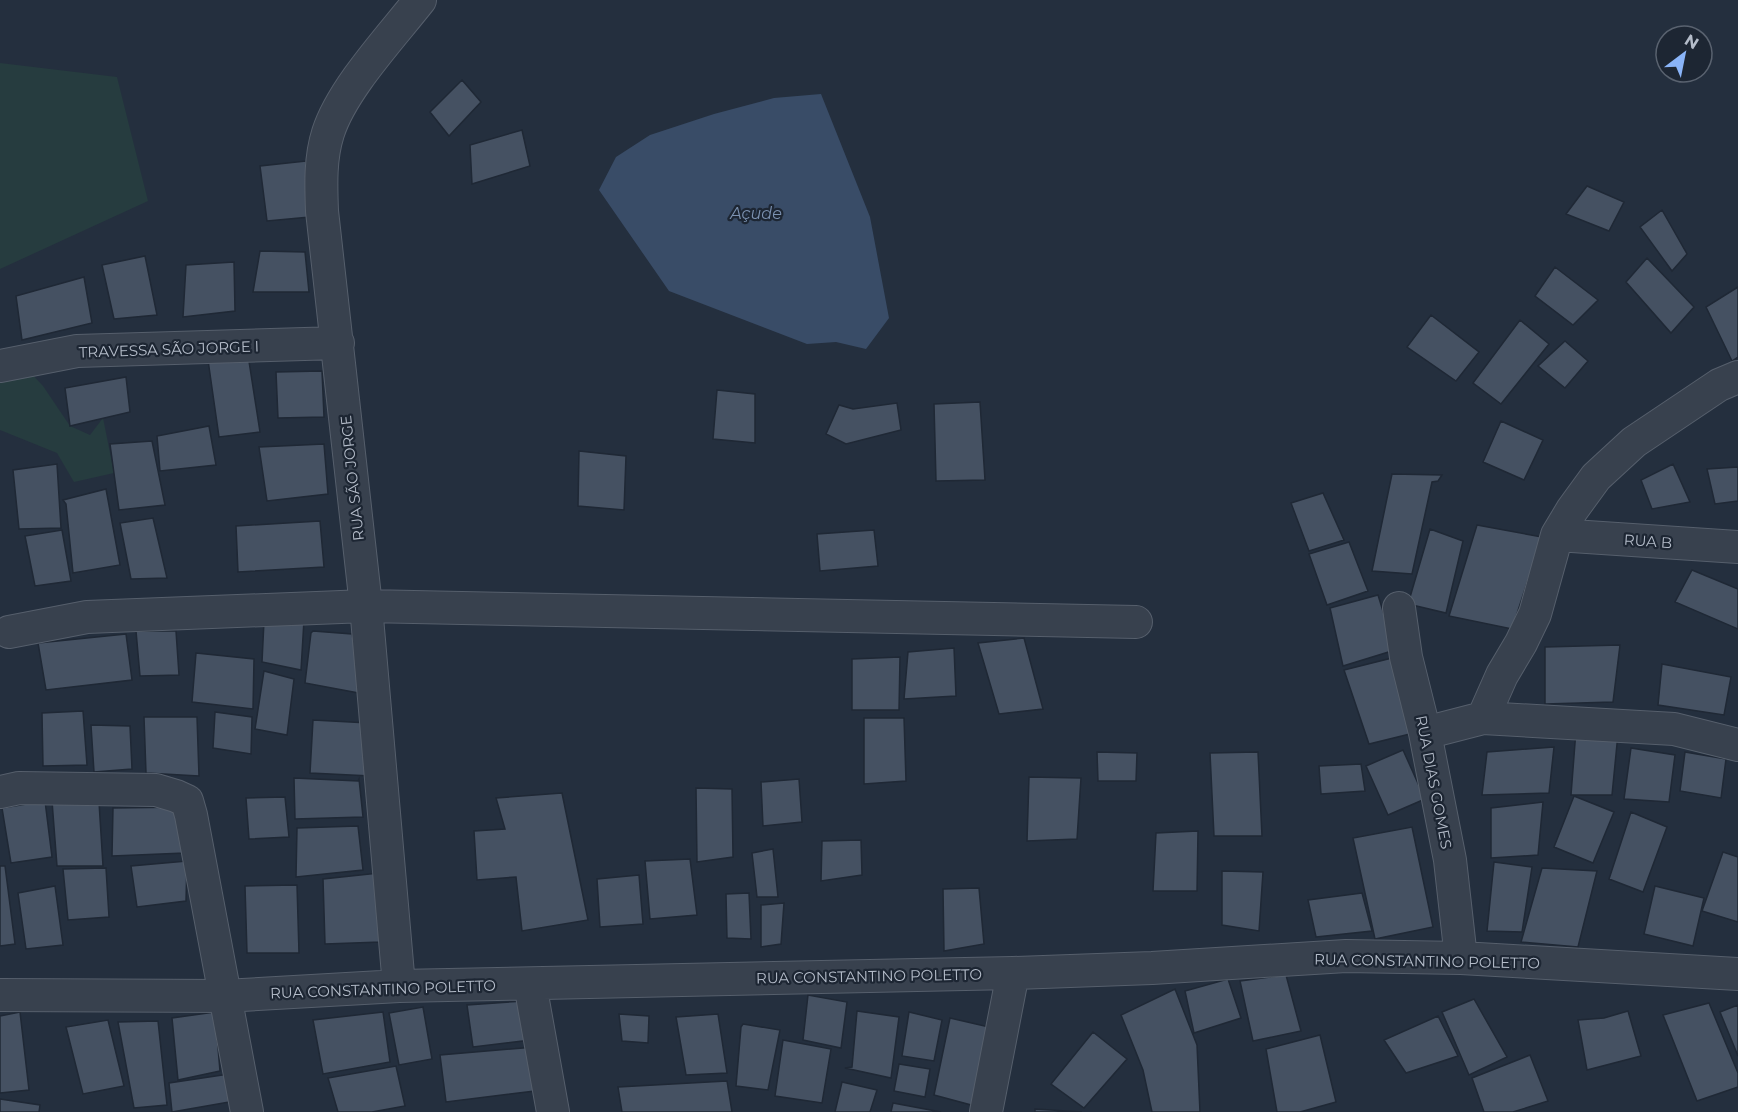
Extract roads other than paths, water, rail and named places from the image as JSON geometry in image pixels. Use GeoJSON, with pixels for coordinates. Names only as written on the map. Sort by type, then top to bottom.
{"type":"FeatureCollection","features":[{"type":"Feature","properties":{"kind":"street","name":"RUA SÃO JORGE"},"geometry":{"type":"LineString","coordinates":[[399,986],[366,606],[320,177],[328,132],[348,92],[420,0]]}},
{"type":"Feature","properties":{"kind":"street","name":"TRAVESSA SÃO JORGE I"},"geometry":{"type":"LineString","coordinates":[[0,366],[77,351],[338,344]]}},
{"type":"Feature","properties":{"kind":"street"},"geometry":{"type":"LineString","coordinates":[[1484,718],[1502,675],[1535,614],[1557,535],[1596,477],[1634,442],[1719,385],[1738,377]]}},
{"type":"Feature","properties":{"kind":"street","name":"RUA B"},"geometry":{"type":"LineString","coordinates":[[1557,535],[1738,547]]}},
{"type":"Feature","properties":{"kind":"street"},"geometry":{"type":"LineString","coordinates":[[9,632],[87,617],[366,606],[1136,622]]}},
{"type":"Feature","properties":{"kind":"street","name":"RUA DIAS GOMES"},"geometry":{"type":"LineString","coordinates":[[1399,608],[1406,657],[1425,733],[1450,860],[1461,958]]}},
{"type":"Feature","properties":{"kind":"street"},"geometry":{"type":"LineString","coordinates":[[1425,733],[1484,718],[1674,729],[1738,744]]}},
{"type":"Feature","properties":{"kind":"street"},"geometry":{"type":"LineString","coordinates":[[0,792],[20,788],[156,790],[187,801],[192,815],[247,1112]]}},
{"type":"Feature","properties":{"kind":"street","name":"RUA CONSTANTINO POLETTO"},"geometry":{"type":"LineString","coordinates":[[0,995],[224,996],[399,986],[1014,973],[1152,968],[1346,956],[1461,958],[1738,974]]}},
{"type":"Feature","properties":{"kind":"street"},"geometry":{"type":"LineString","coordinates":[[986,1112],[1014,973]]}},
{"type":"Feature","properties":{"kind":"street"},"geometry":{"type":"LineString","coordinates":[[530,984],[553,1112]]}},
{"type":"Feature","properties":{"kind":"water","name":"Açude"},"geometry":{"type":"Polygon","coordinates":[[[821,94],[870,217],[889,318],[866,349],[836,342],[807,344],[669,291],[599,190],[616,157],[650,135],[714,114],[774,98],[821,94]]]}}]}
